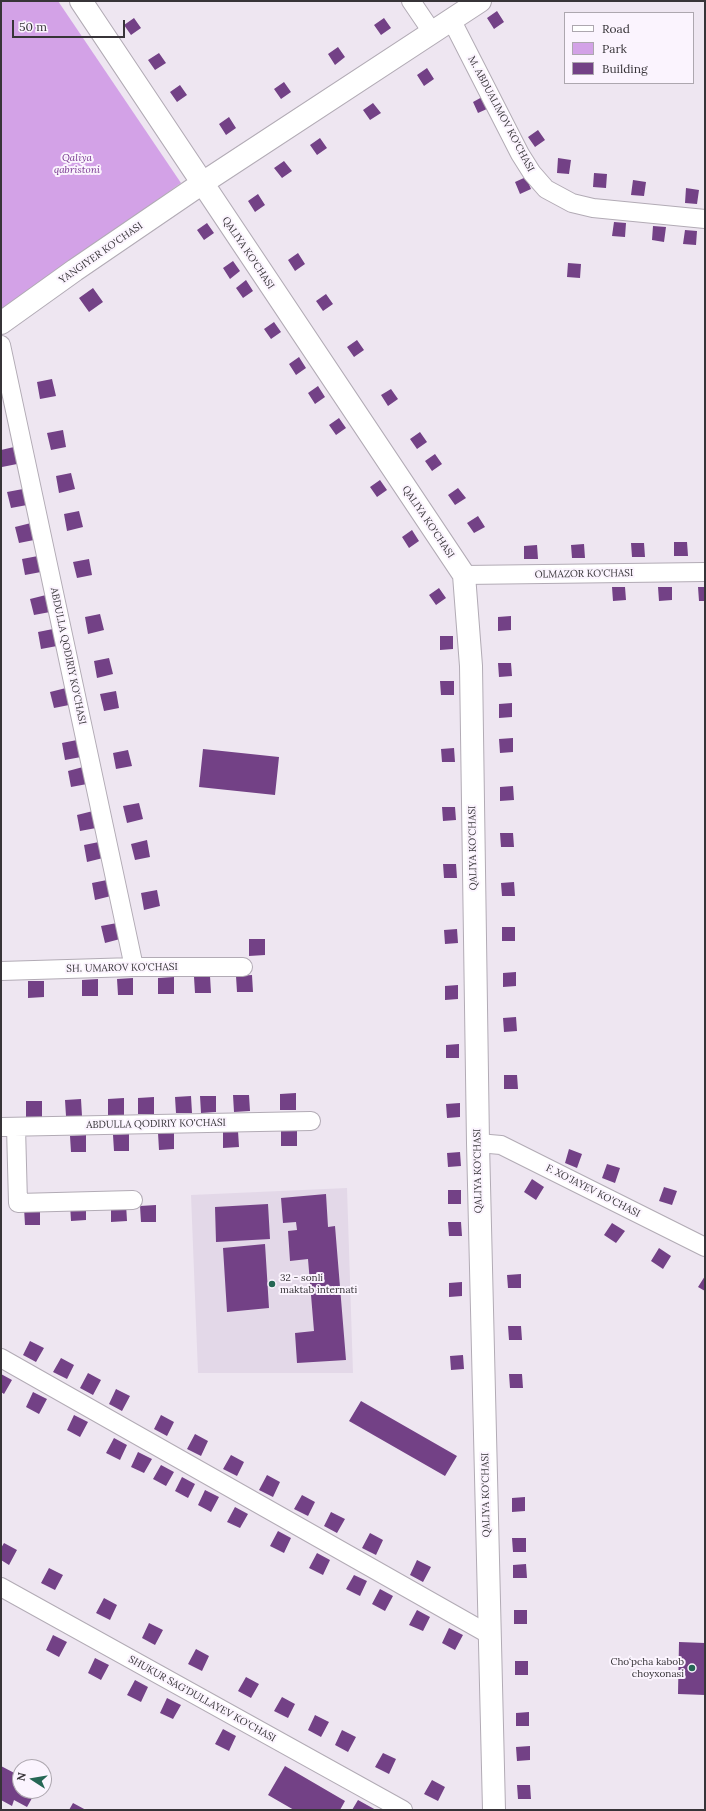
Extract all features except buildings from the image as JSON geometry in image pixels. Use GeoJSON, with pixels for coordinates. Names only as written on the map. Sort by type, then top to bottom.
{"type":"FeatureCollection","features":[{"type":"Feature","properties":{"kind":"main road","name":"QALIYA KO'CHASI"},"geometry":{"type":"LineString","coordinates":[[81,1],[201,184],[464,575],[471,666],[478,1143],[494,1810]]}},
{"type":"Feature","properties":{"kind":"main road","name":"YANGIYER KO'CHASI"},"geometry":{"type":"LineString","coordinates":[[1,323],[75,270],[201,184],[480,1]]}},
{"type":"Feature","properties":{"kind":"street"},"geometry":{"type":"LineString","coordinates":[[411,1],[432,32]]}},
{"type":"Feature","properties":{"kind":"street","name":"M. ABDUALIMOV KO'CHASI"},"geometry":{"type":"LineString","coordinates":[[451,19],[520,154],[532,174],[546,189],[572,203],[593,208],[705,219]]}},
{"type":"Feature","properties":{"kind":"street","name":"ABDULLA QODIRIY KO'CHASI"},"geometry":{"type":"LineString","coordinates":[[1,346],[134,967]]}},
{"type":"Feature","properties":{"kind":"street","name":"OLMAZOR KO'CHASI"},"geometry":{"type":"LineString","coordinates":[[464,575],[705,572]]}},
{"type":"Feature","properties":{"kind":"street","name":"SH. UMAROV KO'CHASI"},"geometry":{"type":"LineString","coordinates":[[1,971],[134,967],[243,967]]}},
{"type":"Feature","properties":{"kind":"street","name":"ABDULLA QODIRIY KO'CHASI"},"geometry":{"type":"LineString","coordinates":[[8,1127],[311,1121]]}},
{"type":"Feature","properties":{"kind":"street"},"geometry":{"type":"LineString","coordinates":[[8,1127],[18,1203],[133,1200]]}},
{"type":"Feature","properties":{"kind":"street","name":"F. XO'JAYEV KO'CHASI"},"geometry":{"type":"LineString","coordinates":[[478,1143],[501,1145],[705,1247]]}},
{"type":"Feature","properties":{"kind":"street"},"geometry":{"type":"LineString","coordinates":[[1,1358],[490,1635]]}},
{"type":"Feature","properties":{"kind":"street","name":"SHUKUR SAG'DULLAYEV KO'CHASI"},"geometry":{"type":"LineString","coordinates":[[1,1587],[403,1810]]}},
{"type":"Feature","properties":{"kind":"shaded area","name":"32 - sonli maktab internati"},"geometry":{"type":"Polygon","coordinates":[[[347,1188],[353,1373],[198,1373],[191,1195],[347,1188]]]}},
{"type":"Feature","properties":{"kind":"green space","name":"Qaliya qabristoni"},"geometry":{"type":"Polygon","coordinates":[[[1,1],[58,1],[181,183],[1,311],[1,1]]]}},
{"type":"Feature","properties":{"kind":"place","name":"32 - sonli maktab internati"},"geometry":{"type":"Point","coordinates":[272,1284]}},
{"type":"Feature","properties":{"kind":"place","name":"Cho‘pcha kabob choyxonasi"},"geometry":{"type":"Point","coordinates":[692,1668]}}]}
